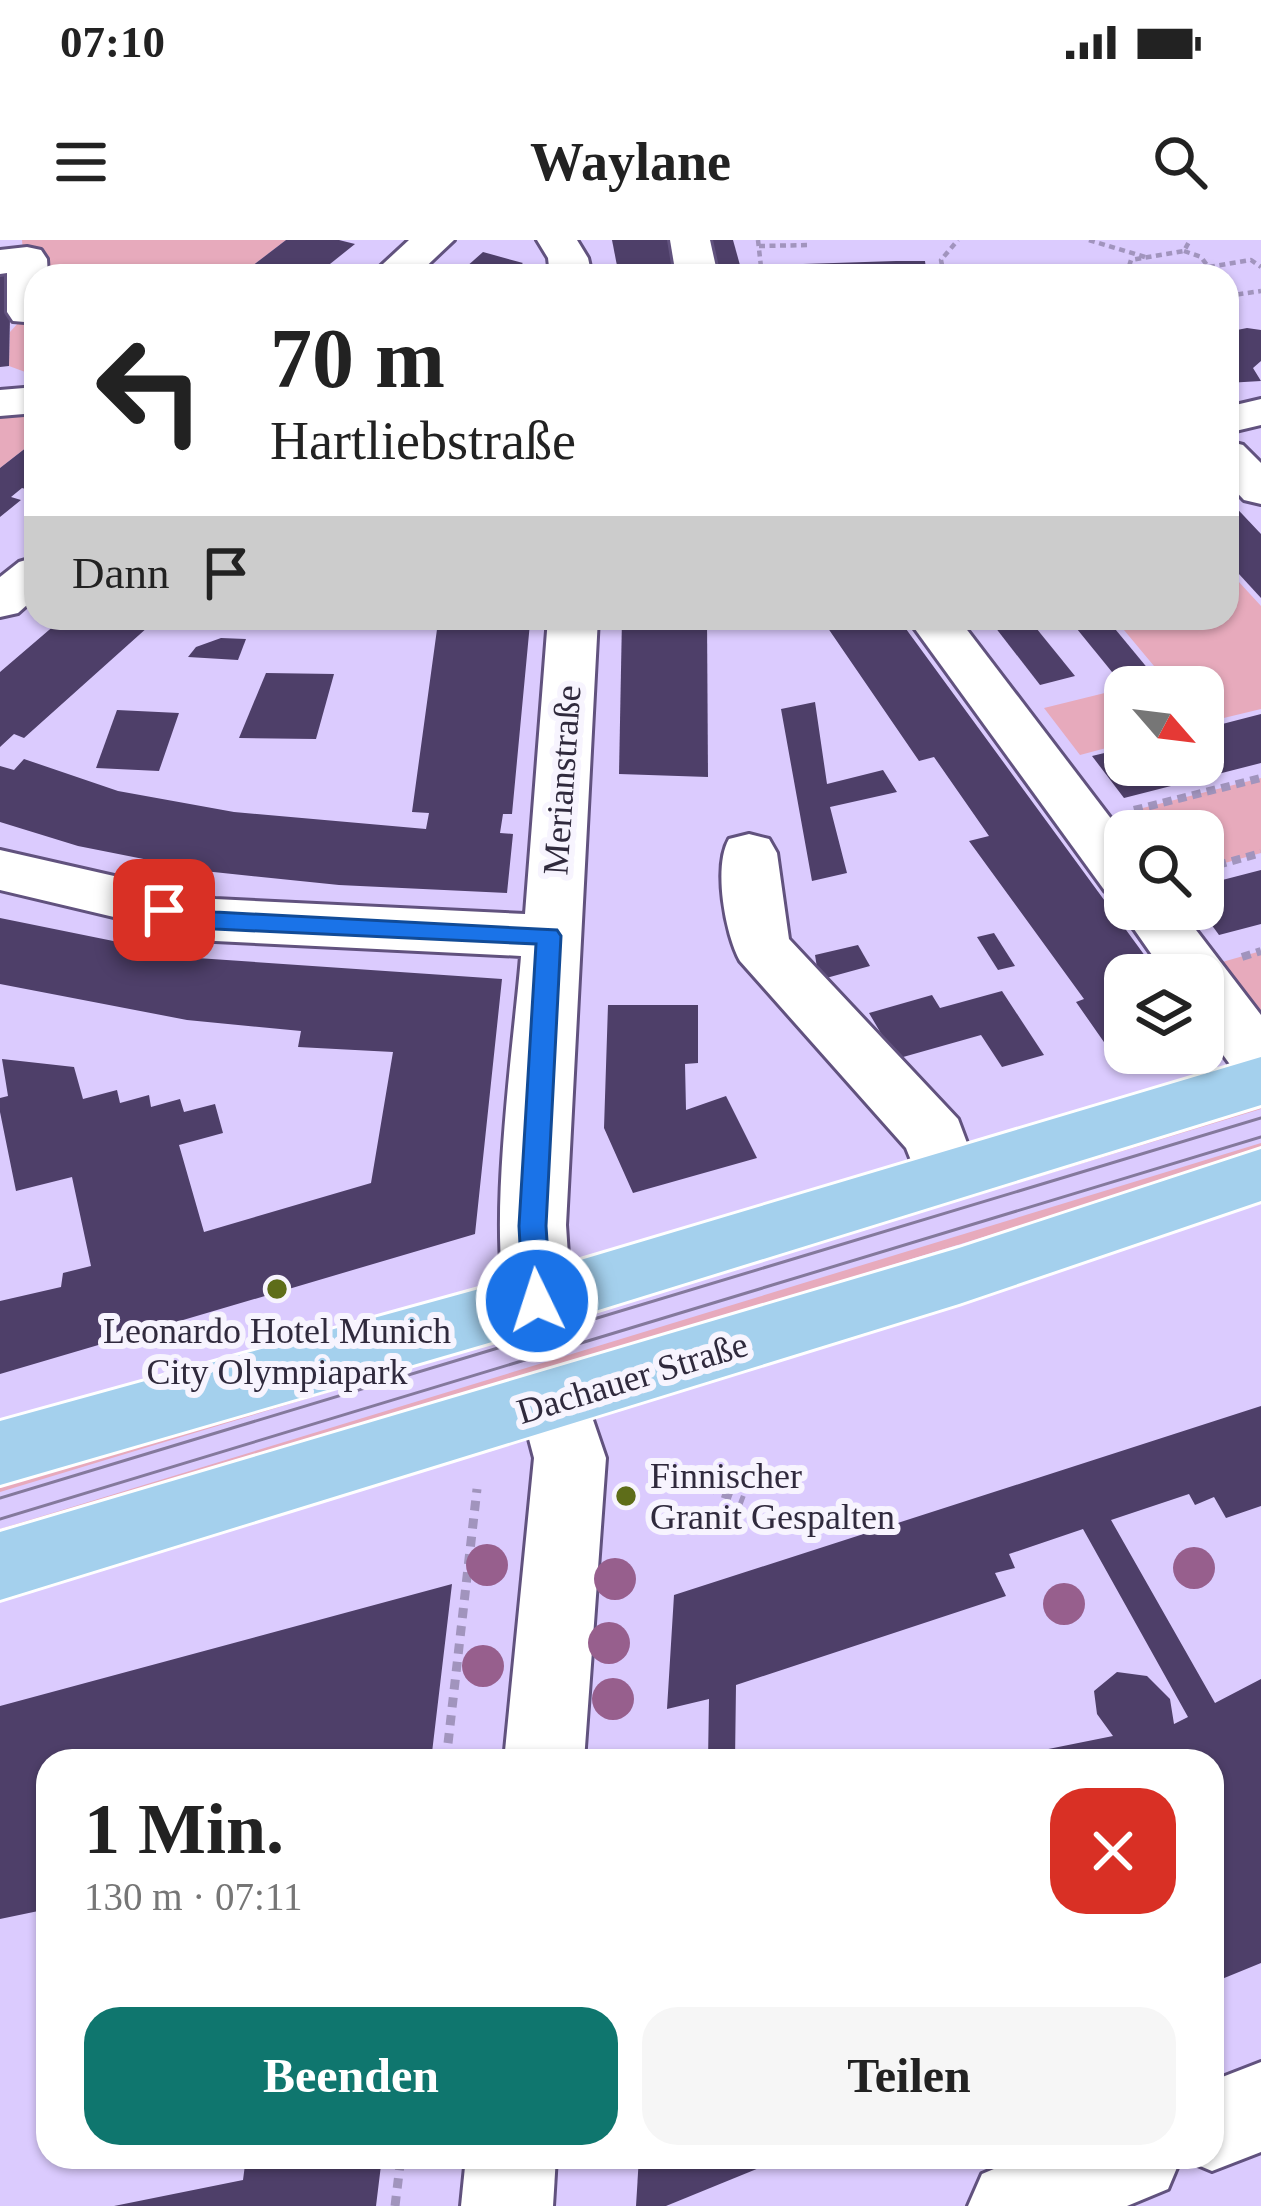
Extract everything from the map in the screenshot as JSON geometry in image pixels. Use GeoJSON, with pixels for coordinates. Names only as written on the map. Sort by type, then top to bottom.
{"type":"FeatureCollection","features":[{"type":"Feature","properties":{"kind":"main road"},"geometry":{"type":"LineString","coordinates":[[0,1454],[537,1301],[1261,1081]]}},
{"type":"Feature","properties":{"kind":"main road","name":"Dachauer Straße"},"geometry":{"type":"LineString","coordinates":[[0,1567],[959,1276],[1261,1175]]}},
{"type":"Feature","properties":{"kind":"street"},"geometry":{"type":"LineString","coordinates":[[405,264],[434,240]]}},
{"type":"Feature","properties":{"kind":"street"},"geometry":{"type":"LineString","coordinates":[[0,262],[28,260],[28,264]]}},
{"type":"Feature","properties":{"kind":"street"},"geometry":{"type":"LineString","coordinates":[[1239,467],[1261,490]]}},
{"type":"Feature","properties":{"kind":"street"},"geometry":{"type":"LineString","coordinates":[[0,602],[24,582]]}},
{"type":"Feature","properties":{"kind":"street","name":"Merianstraße"},"geometry":{"type":"LineString","coordinates":[[537,1301],[532,1226],[572,630]]}},
{"type":"Feature","properties":{"kind":"street"},"geometry":{"type":"LineString","coordinates":[[941,630],[1104,849]]}},
{"type":"Feature","properties":{"kind":"street"},"geometry":{"type":"LineString","coordinates":[[749,853],[761,946],[934,1137],[947,1175]]}},
{"type":"Feature","properties":{"kind":"street"},"geometry":{"type":"LineString","coordinates":[[0,870],[215,920],[549,936]]}},
{"type":"Feature","properties":{"kind":"street"},"geometry":{"type":"LineString","coordinates":[[1224,1010],[1261,1060]]}},
{"type":"Feature","properties":{"kind":"street"},"geometry":{"type":"LineString","coordinates":[[545,1749],[570,1457],[554,1401]]}},
{"type":"Feature","properties":{"kind":"street"},"geometry":{"type":"LineString","coordinates":[[1224,2121],[1261,2107]]}},
{"type":"Feature","properties":{"kind":"street"},"geometry":{"type":"LineString","coordinates":[[507,2206],[511,2169]]}},
{"type":"Feature","properties":{"kind":"street"},"geometry":{"type":"LineString","coordinates":[[1014,2206],[1106,2169]]}},
{"type":"Feature","properties":{"kind":"path"},"geometry":{"type":"LineString","coordinates":[[942,264],[958,240]]}},
{"type":"Feature","properties":{"kind":"path"},"geometry":{"type":"LineString","coordinates":[[1089,240],[1146,258]]}},
{"type":"Feature","properties":{"kind":"path"},"geometry":{"type":"LineString","coordinates":[[1184,251],[1190,240]]}},
{"type":"Feature","properties":{"kind":"path"},"geometry":{"type":"LineString","coordinates":[[759,243],[810,245]]}},
{"type":"Feature","properties":{"kind":"path"},"geometry":{"type":"LineString","coordinates":[[1128,264],[1184,251],[1207,264]]}},
{"type":"Feature","properties":{"kind":"path"},"geometry":{"type":"LineString","coordinates":[[1227,264],[1250,260],[1261,267]]}},
{"type":"Feature","properties":{"kind":"path"},"geometry":{"type":"LineString","coordinates":[[1085,823],[1261,778]]}},
{"type":"Feature","properties":{"kind":"path"},"geometry":{"type":"LineString","coordinates":[[1224,864],[1261,854]]}},
{"type":"Feature","properties":{"kind":"path"},"geometry":{"type":"LineString","coordinates":[[673,1474],[743,1501]]}},
{"type":"Feature","properties":{"kind":"path"},"geometry":{"type":"LineString","coordinates":[[447,1749],[477,1490]]}},
{"type":"Feature","properties":{"kind":"path"},"geometry":{"type":"LineString","coordinates":[[395,2206],[400,2169]]}},
{"type":"Feature","properties":{"kind":"shaded area"},"geometry":{"type":"Polygon","coordinates":[[[22,240],[286,240],[255,264],[24,264],[22,240]]]}},
{"type":"Feature","properties":{"kind":"shaded area"},"geometry":{"type":"Polygon","coordinates":[[[24,316],[24,372],[9,366],[10,332],[24,316]]]}},
{"type":"Feature","properties":{"kind":"shaded area"},"geometry":{"type":"Polygon","coordinates":[[[0,403],[24,406],[24,449],[0,468],[0,403]]]}},
{"type":"Feature","properties":{"kind":"shaded area"},"geometry":{"type":"Polygon","coordinates":[[[1239,582],[1261,606],[1261,709],[1224,718],[1224,666],[1154,666],[1124,630],[1239,630],[1239,582]]]}},
{"type":"Feature","properties":{"kind":"shaded area"},"geometry":{"type":"Polygon","coordinates":[[[1104,693],[1104,749],[1080,755],[1044,708],[1104,693]]]}},
{"type":"Feature","properties":{"kind":"shaded area"},"geometry":{"type":"Polygon","coordinates":[[[1261,778],[1261,853],[1224,863],[1224,810],[1135,810],[1261,778]]]}},
{"type":"Feature","properties":{"kind":"shaded area"},"geometry":{"type":"Polygon","coordinates":[[[1261,951],[1261,1019],[1224,992],[1224,961],[1261,951]]]}},
{"type":"Feature","properties":{"kind":"shaded area"},"geometry":{"type":"Polygon","coordinates":[[[1261,1103],[1261,1109],[0,1492],[0,1483],[1261,1103]]]}},
{"type":"Feature","properties":{"kind":"shaded area"},"geometry":{"type":"Polygon","coordinates":[[[1261,1143],[1261,1152],[0,1538],[0,1529],[1261,1143]]]}},
{"type":"Feature","properties":{"kind":"building"},"geometry":{"type":"Polygon","coordinates":[[[286,240],[355,244],[330,264],[255,264],[286,240]]]}},
{"type":"Feature","properties":{"kind":"building"},"geometry":{"type":"Polygon","coordinates":[[[612,240],[672,240],[678,264],[617,264],[612,240]]]}},
{"type":"Feature","properties":{"kind":"building"},"geometry":{"type":"Polygon","coordinates":[[[708,240],[733,240],[740,264],[715,264],[708,240]]]}},
{"type":"Feature","properties":{"kind":"building"},"geometry":{"type":"Polygon","coordinates":[[[483,252],[523,263],[522,264],[470,264],[483,252]]]}},
{"type":"Feature","properties":{"kind":"building"},"geometry":{"type":"Polygon","coordinates":[[[925,261],[925,264],[810,264],[925,261]]]}},
{"type":"Feature","properties":{"kind":"building"},"geometry":{"type":"Polygon","coordinates":[[[11,270],[9,366],[0,367],[0,271],[11,270]]]}},
{"type":"Feature","properties":{"kind":"building"},"geometry":{"type":"Polygon","coordinates":[[[1239,330],[1261,330],[1261,361],[1253,368],[1261,381],[1239,382],[1239,330]]]}},
{"type":"Feature","properties":{"kind":"building"},"geometry":{"type":"Polygon","coordinates":[[[24,449],[24,489],[11,497],[21,500],[0,517],[0,468],[24,449]]]}},
{"type":"Feature","properties":{"kind":"building"},"geometry":{"type":"Polygon","coordinates":[[[1239,511],[1261,534],[1261,598],[1239,574],[1239,511]]]}},
{"type":"Feature","properties":{"kind":"building"},"geometry":{"type":"Polygon","coordinates":[[[49,630],[145,630],[24,738],[14,734],[0,747],[0,672],[49,630]]]}},
{"type":"Feature","properties":{"kind":"building"},"geometry":{"type":"Polygon","coordinates":[[[437,630],[529,630],[512,814],[503,814],[500,833],[513,834],[507,893],[339,885],[204,871],[78,846],[0,822],[0,766],[14,770],[24,759],[118,791],[234,812],[426,829],[429,813],[412,812],[437,630]]]}},
{"type":"Feature","properties":{"kind":"building"},"geometry":{"type":"Polygon","coordinates":[[[622,630],[707,630],[708,777],[619,774],[622,630]]]}},
{"type":"Feature","properties":{"kind":"building"},"geometry":{"type":"Polygon","coordinates":[[[829,630],[907,630],[1104,900],[1104,930],[1126,930],[1144,954],[1104,954],[1104,1042],[1076,1002],[1084,999],[969,841],[989,836],[934,757],[919,761],[829,630]]]}},
{"type":"Feature","properties":{"kind":"building"},"geometry":{"type":"Polygon","coordinates":[[[997,630],[1038,630],[1075,676],[1040,685],[997,630]]]}},
{"type":"Feature","properties":{"kind":"building"},"geometry":{"type":"Polygon","coordinates":[[[1078,630],[1116,630],[1146,666],[1107,666],[1078,630]]]}},
{"type":"Feature","properties":{"kind":"building"},"geometry":{"type":"Polygon","coordinates":[[[221,638],[246,639],[238,660],[188,657],[196,647],[221,638]]]}},
{"type":"Feature","properties":{"kind":"building"},"geometry":{"type":"Polygon","coordinates":[[[266,673],[334,674],[316,739],[239,738],[266,673]]]}},
{"type":"Feature","properties":{"kind":"building"},"geometry":{"type":"Polygon","coordinates":[[[815,702],[827,784],[883,770],[897,792],[830,807],[847,873],[812,881],[781,709],[815,702]]]}},
{"type":"Feature","properties":{"kind":"building"},"geometry":{"type":"Polygon","coordinates":[[[117,710],[179,713],[159,771],[96,768],[117,710]]]}},
{"type":"Feature","properties":{"kind":"building"},"geometry":{"type":"Polygon","coordinates":[[[1261,714],[1261,763],[1224,772],[1224,724],[1261,714]]]}},
{"type":"Feature","properties":{"kind":"building"},"geometry":{"type":"Polygon","coordinates":[[[1104,753],[1104,772],[1092,756],[1104,753]]]}},
{"type":"Feature","properties":{"kind":"building"},"geometry":{"type":"Polygon","coordinates":[[[1115,786],[1171,786],[1124,798],[1115,786]]]}},
{"type":"Feature","properties":{"kind":"building"},"geometry":{"type":"Polygon","coordinates":[[[1261,870],[1261,924],[1219,935],[1215,930],[1224,930],[1224,880],[1261,870]]]}},
{"type":"Feature","properties":{"kind":"building"},"geometry":{"type":"Polygon","coordinates":[[[0,918],[197,958],[502,979],[475,1234],[0,1374],[0,1301],[61,1287],[63,1273],[91,1266],[72,1177],[16,1191],[0,1112],[0,1098],[8,1096],[2,1059],[74,1067],[83,1099],[117,1090],[120,1103],[149,1095],[151,1107],[180,1099],[184,1112],[215,1104],[223,1133],[179,1145],[204,1232],[371,1183],[393,1052],[298,1047],[301,1031],[187,1020],[0,984],[0,918]]]}},
{"type":"Feature","properties":{"kind":"building"},"geometry":{"type":"Polygon","coordinates":[[[994,933],[1015,966],[998,970],[977,937],[994,933]]]}},
{"type":"Feature","properties":{"kind":"building"},"geometry":{"type":"Polygon","coordinates":[[[858,945],[870,966],[819,980],[815,955],[858,945]]]}},
{"type":"Feature","properties":{"kind":"building"},"geometry":{"type":"Polygon","coordinates":[[[1002,991],[1044,1055],[1002,1067],[981,1035],[896,1059],[869,1013],[932,995],[940,1008],[1002,991]]]}},
{"type":"Feature","properties":{"kind":"building"},"geometry":{"type":"Polygon","coordinates":[[[608,1005],[698,1005],[698,1063],[685,1064],[686,1110],[726,1096],[757,1158],[633,1193],[604,1128],[608,1005]]]}},
{"type":"Feature","properties":{"kind":"building"},"geometry":{"type":"Polygon","coordinates":[[[1261,1406],[1261,1506],[1226,1518],[1214,1497],[1195,1505],[1189,1494],[1111,1520],[1215,1703],[1261,1679],[1261,1963],[1224,1978],[1224,1749],[1049,1749],[1113,1736],[1097,1714],[1094,1691],[1117,1672],[1147,1676],[1170,1699],[1174,1724],[1188,1717],[1083,1529],[1009,1554],[1015,1568],[995,1573],[1006,1596],[736,1685],[735,1749],[708,1749],[709,1699],[667,1709],[674,1595],[1261,1406]]]}},
{"type":"Feature","properties":{"kind":"building"},"geometry":{"type":"Polygon","coordinates":[[[452,1584],[432,1749],[36,1749],[36,1912],[0,1919],[0,1706],[452,1584]]]}},
{"type":"Feature","properties":{"kind":"building"},"geometry":{"type":"Polygon","coordinates":[[[244,2169],[381,2169],[376,2206],[114,2206],[243,2180],[244,2169]]]}},
{"type":"Feature","properties":{"kind":"building"},"geometry":{"type":"Polygon","coordinates":[[[638,2169],[757,2169],[666,2206],[636,2206],[638,2169]]]}},
{"type":"Feature","properties":{"kind":"tram line"},"geometry":{"type":"LineString","coordinates":[[0,1498],[1261,1118]]}},
{"type":"Feature","properties":{"kind":"tram line"},"geometry":{"type":"LineString","coordinates":[[0,1519],[1261,1137]]}},
{"type":"Feature","properties":{"kind":"place","name":"Leonardo Hotel Munich City Olympiapark"},"geometry":{"type":"Point","coordinates":[277,1289]}},
{"type":"Feature","properties":{"kind":"place","name":"Finnischer Granit Gespalten"},"geometry":{"type":"Point","coordinates":[626,1496]}},
{"type":"Feature","properties":{"kind":"route"},"geometry":{"type":"LineString","coordinates":[[164,910],[292,926],[549,936],[532,1226],[537,1301]]}}]}
